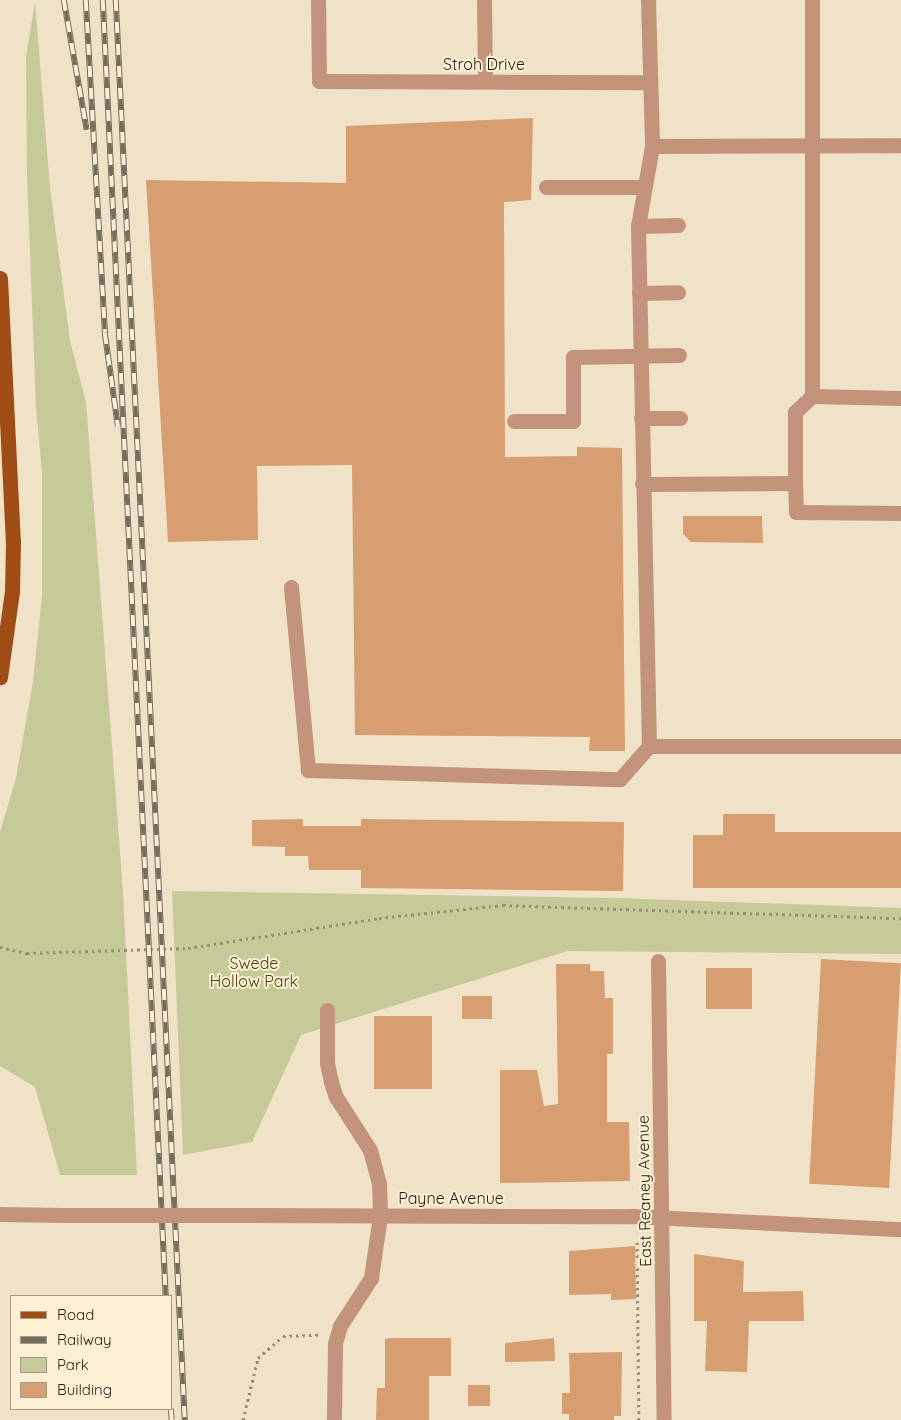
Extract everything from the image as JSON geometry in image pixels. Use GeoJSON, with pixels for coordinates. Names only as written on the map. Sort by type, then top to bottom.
{"type":"FeatureCollection","features":[{"type":"Feature","properties":{"kind":"main road"},"geometry":{"type":"LineString","coordinates":[[0,278],[13,541],[12,591],[0,677]]}},
{"type":"Feature","properties":{"kind":"street","name":"Stroh Drive"},"geometry":{"type":"LineString","coordinates":[[318,0],[319,81],[650,82]]}},
{"type":"Feature","properties":{"kind":"street"},"geometry":{"type":"LineString","coordinates":[[484,0],[485,81]]}},
{"type":"Feature","properties":{"kind":"street"},"geometry":{"type":"LineString","coordinates":[[291,587],[308,770],[620,779],[649,746],[638,226],[643,187],[652,146],[648,0]]}},
{"type":"Feature","properties":{"kind":"street"},"geometry":{"type":"LineString","coordinates":[[812,0],[812,396]]}},
{"type":"Feature","properties":{"kind":"street"},"geometry":{"type":"LineString","coordinates":[[652,146],[901,146]]}},
{"type":"Feature","properties":{"kind":"street"},"geometry":{"type":"LineString","coordinates":[[546,187],[643,187]]}},
{"type":"Feature","properties":{"kind":"street"},"geometry":{"type":"LineString","coordinates":[[638,226],[678,225]]}},
{"type":"Feature","properties":{"kind":"street"},"geometry":{"type":"LineString","coordinates":[[640,292],[678,292]]}},
{"type":"Feature","properties":{"kind":"street"},"geometry":{"type":"LineString","coordinates":[[514,421],[573,421],[573,357],[679,355]]}},
{"type":"Feature","properties":{"kind":"street"},"geometry":{"type":"LineString","coordinates":[[901,398],[812,396],[794,412],[796,512],[901,513]]}},
{"type":"Feature","properties":{"kind":"street"},"geometry":{"type":"LineString","coordinates":[[641,418],[680,418]]}},
{"type":"Feature","properties":{"kind":"street"},"geometry":{"type":"LineString","coordinates":[[642,484],[795,483]]}},
{"type":"Feature","properties":{"kind":"street"},"geometry":{"type":"LineString","coordinates":[[649,746],[901,746]]}},
{"type":"Feature","properties":{"kind":"street","name":"East Reaney Avenue"},"geometry":{"type":"LineString","coordinates":[[658,961],[664,1420]]}},
{"type":"Feature","properties":{"kind":"street"},"geometry":{"type":"LineString","coordinates":[[327,1010],[327,1063],[331,1082],[336,1098],[370,1150],[379,1183],[380,1216],[371,1278],[365,1292],[345,1318],[337,1336],[333,1364],[334,1420]]}},
{"type":"Feature","properties":{"kind":"street","name":"Payne Avenue"},"geometry":{"type":"LineString","coordinates":[[0,1214],[662,1217],[901,1229]]}},
{"type":"Feature","properties":{"kind":"path"},"geometry":{"type":"LineString","coordinates":[[0,947],[27,953],[188,948],[379,918],[503,905],[901,918]]}},
{"type":"Feature","properties":{"kind":"path"},"geometry":{"type":"LineString","coordinates":[[636,1242],[639,1420]]}},
{"type":"Feature","properties":{"kind":"path"},"geometry":{"type":"LineString","coordinates":[[242,1420],[258,1358],[272,1343],[283,1336],[299,1334],[337,1336]]}},
{"type":"Feature","properties":{"kind":"green space"},"geometry":{"type":"Polygon","coordinates":[[[35,2],[50,188],[70,341],[86,402],[123,892],[137,1175],[60,1175],[35,1087],[0,1066],[0,832],[16,778],[33,682],[42,596],[42,473],[36,407],[27,175],[26,57],[35,2]]]}},
{"type":"Feature","properties":{"kind":"green space","name":"Swede Hollow Park"},"geometry":{"type":"Polygon","coordinates":[[[172,891],[616,898],[901,908],[901,954],[567,951],[301,1035],[252,1142],[183,1155],[172,891]]]}},
{"type":"Feature","properties":{"kind":"building"},"geometry":{"type":"Polygon","coordinates":[[[533,118],[531,200],[504,202],[505,457],[577,456],[577,447],[622,448],[625,751],[589,751],[590,737],[355,735],[352,465],[257,466],[258,540],[168,542],[146,180],[346,183],[346,126],[533,118]]]}},
{"type":"Feature","properties":{"kind":"building"},"geometry":{"type":"Polygon","coordinates":[[[683,516],[762,516],[763,543],[691,542],[683,534],[683,516]]]}},
{"type":"Feature","properties":{"kind":"building"},"geometry":{"type":"Polygon","coordinates":[[[723,814],[775,814],[775,832],[901,832],[901,888],[693,888],[693,835],[723,835],[723,814]]]}},
{"type":"Feature","properties":{"kind":"building"},"geometry":{"type":"Polygon","coordinates":[[[303,819],[303,826],[361,826],[361,819],[624,822],[623,891],[361,888],[361,870],[309,870],[308,856],[285,856],[285,847],[252,846],[252,820],[303,819]]]}},
{"type":"Feature","properties":{"kind":"building"},"geometry":{"type":"Polygon","coordinates":[[[821,959],[901,963],[889,1188],[809,1184],[821,959]]]}},
{"type":"Feature","properties":{"kind":"building"},"geometry":{"type":"Polygon","coordinates":[[[556,964],[590,964],[590,971],[604,971],[605,998],[613,998],[613,1054],[607,1054],[607,1122],[629,1122],[630,1181],[500,1183],[500,1070],[537,1070],[544,1106],[558,1104],[556,964]]]}},
{"type":"Feature","properties":{"kind":"building"},"geometry":{"type":"Polygon","coordinates":[[[706,968],[752,968],[752,1009],[706,1009],[706,968]]]}},
{"type":"Feature","properties":{"kind":"building"},"geometry":{"type":"Polygon","coordinates":[[[462,996],[492,996],[492,1019],[462,1019],[462,996]]]}},
{"type":"Feature","properties":{"kind":"building"},"geometry":{"type":"Polygon","coordinates":[[[374,1016],[432,1016],[432,1089],[374,1089],[374,1016]]]}},
{"type":"Feature","properties":{"kind":"building"},"geometry":{"type":"Polygon","coordinates":[[[635,1246],[636,1299],[611,1300],[611,1294],[569,1295],[569,1251],[635,1246]]]}},
{"type":"Feature","properties":{"kind":"building"},"geometry":{"type":"Polygon","coordinates":[[[694,1254],[744,1261],[743,1292],[803,1291],[804,1321],[749,1321],[747,1372],[705,1371],[707,1321],[694,1321],[694,1254]]]}},
{"type":"Feature","properties":{"kind":"building"},"geometry":{"type":"Polygon","coordinates":[[[451,1338],[451,1376],[429,1376],[429,1420],[376,1420],[377,1388],[385,1388],[385,1339],[451,1338]]]}},
{"type":"Feature","properties":{"kind":"building"},"geometry":{"type":"Polygon","coordinates":[[[554,1338],[555,1361],[505,1362],[505,1343],[554,1338]]]}},
{"type":"Feature","properties":{"kind":"building"},"geometry":{"type":"Polygon","coordinates":[[[622,1352],[621,1416],[614,1416],[614,1420],[569,1420],[569,1414],[562,1414],[562,1393],[570,1393],[569,1353],[622,1352]]]}},
{"type":"Feature","properties":{"kind":"building"},"geometry":{"type":"Polygon","coordinates":[[[468,1385],[490,1385],[490,1406],[468,1406],[468,1385]]]}},
{"type":"Feature","properties":{"kind":"railway"},"geometry":{"type":"LineString","coordinates":[[64,0],[87,130]]}},
{"type":"Feature","properties":{"kind":"railway"},"geometry":{"type":"LineString","coordinates":[[86,0],[105,333],[118,426]]}},
{"type":"Feature","properties":{"kind":"railway"},"geometry":{"type":"LineString","coordinates":[[103,0],[166,1295]]}},
{"type":"Feature","properties":{"kind":"railway"},"geometry":{"type":"LineString","coordinates":[[116,0],[185,1420]]}},
{"type":"Feature","properties":{"kind":"railway"},"geometry":{"type":"LineString","coordinates":[[171,1410],[172,1420]]}}]}
